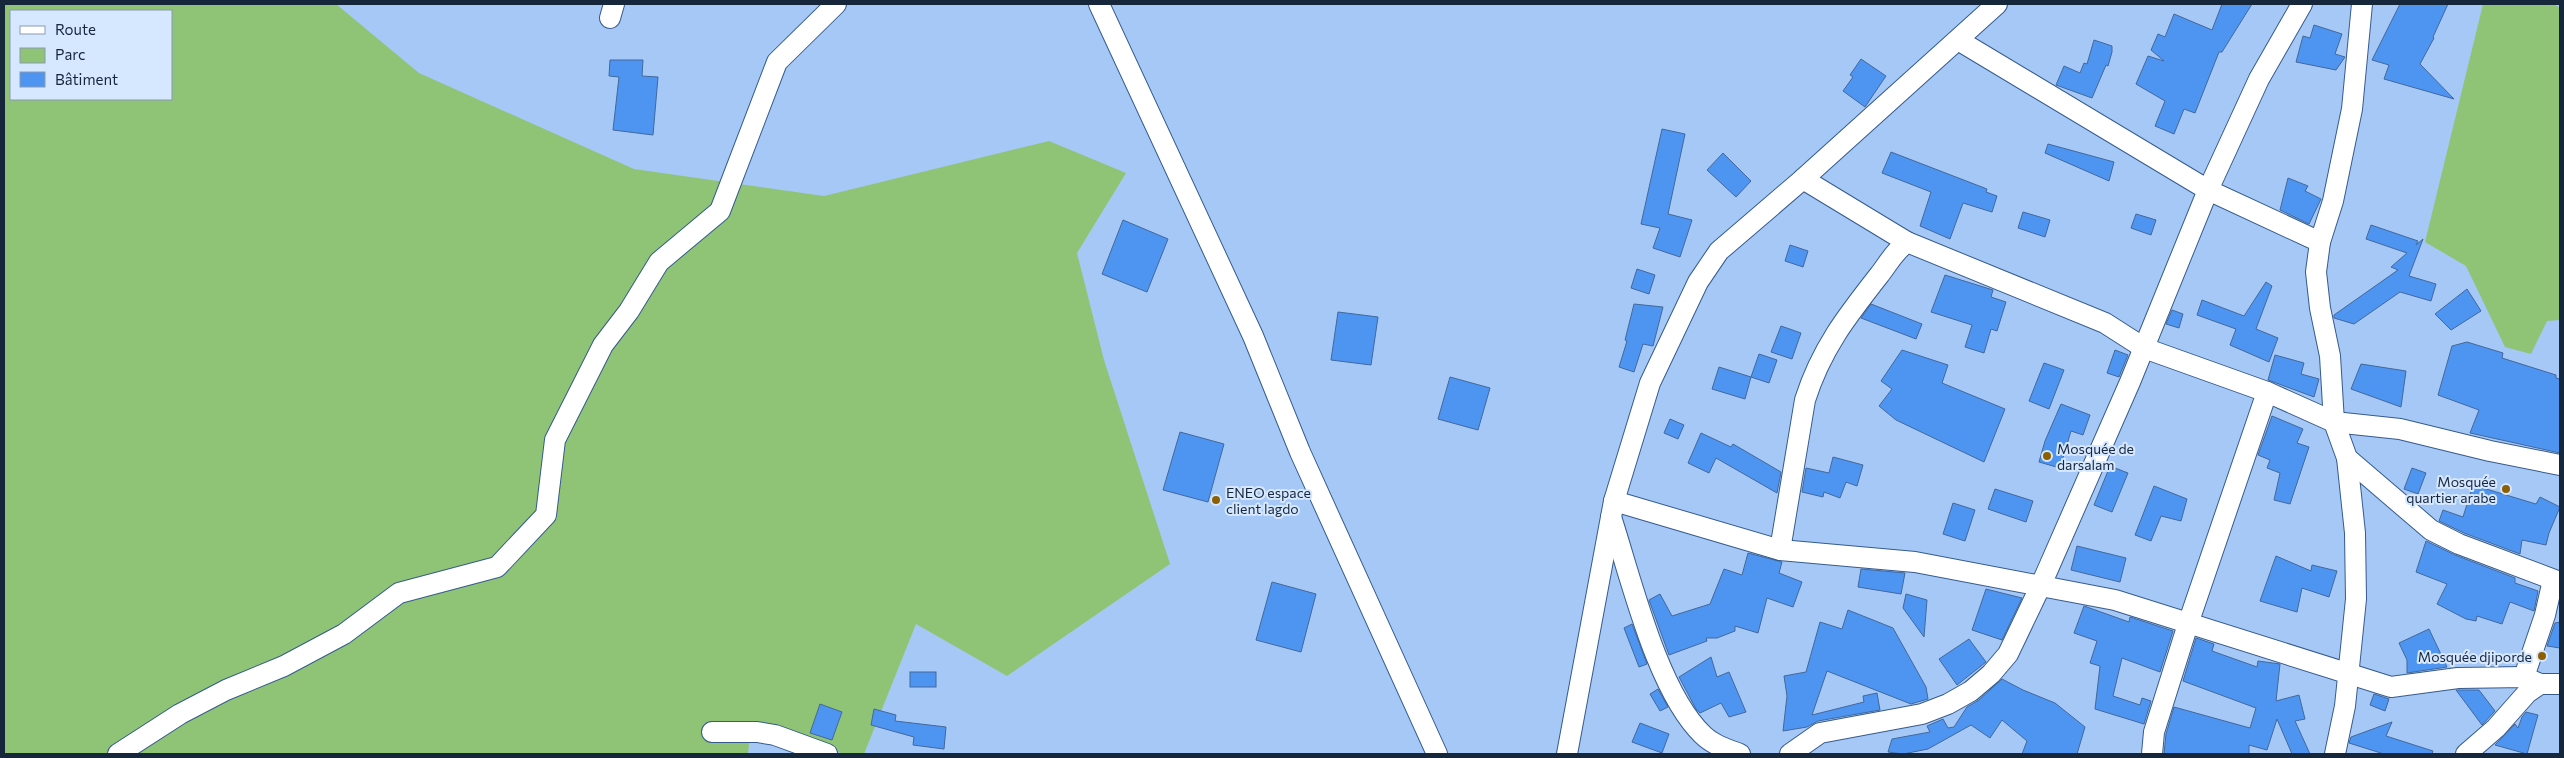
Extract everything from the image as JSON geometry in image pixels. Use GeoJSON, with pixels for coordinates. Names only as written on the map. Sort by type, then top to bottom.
{"type":"FeatureCollection","features":[{"type":"Feature","properties":{"kind":"street"},"geometry":{"type":"LineString","coordinates":[[118,754],[180,714],[226,690],[284,666],[344,634],[399,593],[497,568],[546,515],[555,440],[602,345],[629,311],[659,262],[720,211],[777,62],[836,4]]}},
{"type":"Feature","properties":{"kind":"street"},"geometry":{"type":"LineString","coordinates":[[1099,4],[1168,149],[1253,336],[1300,452],[1437,754]]}},
{"type":"Feature","properties":{"kind":"street"},"geometry":{"type":"LineString","coordinates":[[1567,754],[1612,508],[1650,383],[1698,282],[1719,251],[1803,179],[1997,4]]}},
{"type":"Feature","properties":{"kind":"street"},"geometry":{"type":"LineString","coordinates":[[1790,754],[1820,733],[1922,714],[1948,704],[1971,691],[1991,674],[2008,654],[2042,585],[2144,348],[2208,190],[2259,79],[2302,4]]}},
{"type":"Feature","properties":{"kind":"street"},"geometry":{"type":"LineString","coordinates":[[2335,754],[2345,706],[2356,599],[2355,533],[2347,458],[2334,422],[2330,356],[2320,308],[2316,272],[2320,242],[2333,201],[2352,109],[2362,4]]}},
{"type":"Feature","properties":{"kind":"street"},"geometry":{"type":"LineString","coordinates":[[1958,40],[2208,190],[2320,242]]}},
{"type":"Feature","properties":{"kind":"street"},"geometry":{"type":"LineString","coordinates":[[1803,179],[1907,242],[2105,323],[2144,348],[2267,392],[2334,422],[2400,429],[2490,451],[2560,465]]}},
{"type":"Feature","properties":{"kind":"street"},"geometry":{"type":"LineString","coordinates":[[1780,550],[1805,400],[1812,378],[1821,357],[1859,298],[1881,273],[1893,253],[1907,242]]}},
{"type":"Feature","properties":{"kind":"street"},"geometry":{"type":"LineString","coordinates":[[2152,754],[2154,732],[2188,624],[2267,392]]}},
{"type":"Feature","properties":{"kind":"street"},"geometry":{"type":"LineString","coordinates":[[2347,458],[2431,530],[2557,581],[2545,615],[2532,680],[2527,692],[2496,728],[2466,754]]}},
{"type":"Feature","properties":{"kind":"street"},"geometry":{"type":"LineString","coordinates":[[1612,508],[1780,550],[1915,562],[2115,600],[2390,687],[2458,678],[2532,680],[2560,684]]}},
{"type":"Feature","properties":{"kind":"street"},"geometry":{"type":"LineString","coordinates":[[1612,508],[1655,652],[1672,690],[1686,715],[1704,736],[1722,748],[1740,754]]}},
{"type":"Feature","properties":{"kind":"street"},"geometry":{"type":"LineString","coordinates":[[712,732],[757,732],[774,735],[827,754]]}},
{"type":"Feature","properties":{"kind":"green space"},"geometry":{"type":"Polygon","coordinates":[[[4,4],[336,4],[419,73],[634,169],[824,196],[1049,141],[1126,173],[1077,253],[1104,360],[1170,564],[1007,676],[916,624],[864,754],[844,754],[751,724],[748,754],[4,754],[4,4]]]}},
{"type":"Feature","properties":{"kind":"green space"},"geometry":{"type":"Polygon","coordinates":[[[2483,4],[2554,4],[2560,8],[2560,320],[2547,321],[2531,354],[2505,347],[2466,266],[2425,242],[2483,4]]]}},
{"type":"Feature","properties":{"kind":"building"},"geometry":{"type":"Polygon","coordinates":[[[2222,4],[2252,4],[2222,52],[2219,52],[2195,113],[2184,109],[2174,134],[2155,126],[2165,101],[2136,84],[2148,56],[2164,61],[2151,50],[2158,34],[2165,37],[2174,14],[2212,30],[2222,4]]]}},
{"type":"Feature","properties":{"kind":"building"},"geometry":{"type":"Polygon","coordinates":[[[2400,4],[2448,4],[2434,38],[2420,64],[2454,99],[2384,79],[2389,65],[2372,60],[2400,4]]]}},
{"type":"Feature","properties":{"kind":"building"},"geometry":{"type":"Polygon","coordinates":[[[2314,25],[2342,34],[2335,54],[2345,57],[2336,70],[2296,62],[2303,36],[2310,38],[2314,25]]]}},
{"type":"Feature","properties":{"kind":"building"},"geometry":{"type":"Polygon","coordinates":[[[2094,40],[2112,46],[2112,52],[2108,66],[2106,65],[2092,98],[2056,85],[2064,66],[2080,73],[2084,63],[2087,64],[2094,40]]]}},
{"type":"Feature","properties":{"kind":"building"},"geometry":{"type":"Polygon","coordinates":[[[1861,59],[1886,76],[1865,107],[1843,91],[1853,77],[1850,75],[1861,59]]]}},
{"type":"Feature","properties":{"kind":"building"},"geometry":{"type":"Polygon","coordinates":[[[610,60],[643,60],[642,76],[658,77],[653,135],[613,130],[619,77],[609,76],[610,60]]]}},
{"type":"Feature","properties":{"kind":"building"},"geometry":{"type":"Polygon","coordinates":[[[1662,129],[1685,134],[1668,214],[1692,220],[1680,257],[1653,248],[1660,228],[1641,224],[1662,129]]]}},
{"type":"Feature","properties":{"kind":"building"},"geometry":{"type":"Polygon","coordinates":[[[2048,144],[2114,162],[2109,181],[2045,153],[2048,144]]]}},
{"type":"Feature","properties":{"kind":"building"},"geometry":{"type":"Polygon","coordinates":[[[1891,152],[1987,189],[1986,192],[1997,196],[1992,212],[1963,203],[1950,239],[1920,226],[1931,192],[1882,173],[1891,152]]]}},
{"type":"Feature","properties":{"kind":"building"},"geometry":{"type":"Polygon","coordinates":[[[1723,153],[1751,181],[1736,197],[1707,170],[1723,153]]]}},
{"type":"Feature","properties":{"kind":"building"},"geometry":{"type":"Polygon","coordinates":[[[2288,178],[2308,186],[2305,191],[2321,199],[2309,224],[2280,210],[2288,178]]]}},
{"type":"Feature","properties":{"kind":"building"},"geometry":{"type":"Polygon","coordinates":[[[2023,212],[2050,220],[2045,237],[2018,228],[2023,212]]]}},
{"type":"Feature","properties":{"kind":"building"},"geometry":{"type":"Polygon","coordinates":[[[2136,214],[2156,220],[2151,235],[2131,228],[2136,214]]]}},
{"type":"Feature","properties":{"kind":"building"},"geometry":{"type":"Polygon","coordinates":[[[1123,220],[1168,239],[1147,292],[1102,274],[1123,220]]]}},
{"type":"Feature","properties":{"kind":"building"},"geometry":{"type":"Polygon","coordinates":[[[2371,225],[2418,241],[2416,245],[2423,239],[2409,276],[2436,284],[2431,301],[2400,292],[2354,324],[2334,318],[2334,315],[2398,270],[2391,267],[2407,253],[2366,239],[2371,225]]]}},
{"type":"Feature","properties":{"kind":"building"},"geometry":{"type":"Polygon","coordinates":[[[1790,245],[1808,251],[1803,267],[1785,261],[1790,245]]]}},
{"type":"Feature","properties":{"kind":"building"},"geometry":{"type":"Polygon","coordinates":[[[1637,269],[1655,275],[1649,294],[1631,288],[1637,269]]]}},
{"type":"Feature","properties":{"kind":"building"},"geometry":{"type":"Polygon","coordinates":[[[1945,275],[1993,290],[1991,297],[2006,302],[1997,331],[1991,329],[1984,353],[1965,347],[1972,325],[1931,312],[1945,275]]]}},
{"type":"Feature","properties":{"kind":"building"},"geometry":{"type":"Polygon","coordinates":[[[2266,282],[2272,286],[2256,329],[2278,338],[2269,362],[2230,345],[2236,329],[2197,315],[2202,300],[2244,316],[2266,282]]]}},
{"type":"Feature","properties":{"kind":"building"},"geometry":{"type":"Polygon","coordinates":[[[2467,289],[2481,311],[2451,330],[2435,314],[2467,289]]]}},
{"type":"Feature","properties":{"kind":"building"},"geometry":{"type":"Polygon","coordinates":[[[1634,304],[1663,307],[1653,346],[1643,344],[1634,372],[1619,367],[1627,341],[1625,340],[1634,304]]]}},
{"type":"Feature","properties":{"kind":"building"},"geometry":{"type":"Polygon","coordinates":[[[1871,304],[1922,324],[1916,339],[1861,318],[1871,304]]]}},
{"type":"Feature","properties":{"kind":"building"},"geometry":{"type":"Polygon","coordinates":[[[2172,310],[2183,314],[2179,328],[2166,324],[2172,310]]]}},
{"type":"Feature","properties":{"kind":"building"},"geometry":{"type":"Polygon","coordinates":[[[1338,312],[1378,317],[1371,365],[1331,360],[1338,312]]]}},
{"type":"Feature","properties":{"kind":"building"},"geometry":{"type":"Polygon","coordinates":[[[1781,326],[1801,333],[1792,359],[1771,352],[1781,326]]]}},
{"type":"Feature","properties":{"kind":"building"},"geometry":{"type":"Polygon","coordinates":[[[2467,342],[2503,353],[2502,358],[2556,375],[2556,378],[2560,379],[2560,453],[2470,433],[2479,410],[2438,395],[2452,346],[2467,342]]]}},
{"type":"Feature","properties":{"kind":"building"},"geometry":{"type":"Polygon","coordinates":[[[1902,350],[1948,365],[1942,383],[2005,409],[1984,462],[1896,420],[1879,406],[1892,389],[1881,381],[1902,350]]]}},
{"type":"Feature","properties":{"kind":"building"},"geometry":{"type":"Polygon","coordinates":[[[2115,350],[2128,355],[2119,377],[2107,373],[2115,350]]]}},
{"type":"Feature","properties":{"kind":"building"},"geometry":{"type":"Polygon","coordinates":[[[1759,354],[1777,360],[1769,383],[1751,377],[1759,354]]]}},
{"type":"Feature","properties":{"kind":"building"},"geometry":{"type":"Polygon","coordinates":[[[2275,355],[2304,363],[2301,374],[2319,379],[2314,397],[2268,380],[2275,355]]]}},
{"type":"Feature","properties":{"kind":"building"},"geometry":{"type":"Polygon","coordinates":[[[2044,363],[2064,370],[2049,409],[2029,401],[2044,363]]]}},
{"type":"Feature","properties":{"kind":"building"},"geometry":{"type":"Polygon","coordinates":[[[2361,364],[2406,371],[2401,407],[2351,389],[2361,364]]]}},
{"type":"Feature","properties":{"kind":"building"},"geometry":{"type":"Polygon","coordinates":[[[1719,367],[1751,377],[1745,399],[1712,389],[1719,367]]]}},
{"type":"Feature","properties":{"kind":"building"},"geometry":{"type":"Polygon","coordinates":[[[1450,377],[1490,388],[1478,430],[1438,419],[1450,377]]]}},
{"type":"Feature","properties":{"kind":"building"},"geometry":{"type":"Polygon","coordinates":[[[2061,404],[2090,415],[2083,435],[2071,431],[2060,468],[2039,462],[2045,441],[2061,404]]]}},
{"type":"Feature","properties":{"kind":"building"},"geometry":{"type":"Polygon","coordinates":[[[2272,416],[2303,429],[2297,443],[2309,447],[2290,504],[2274,500],[2280,473],[2267,468],[2270,460],[2258,455],[2272,416]]]}},
{"type":"Feature","properties":{"kind":"building"},"geometry":{"type":"Polygon","coordinates":[[[1670,419],[1684,425],[1678,439],[1664,433],[1670,419]]]}},
{"type":"Feature","properties":{"kind":"building"},"geometry":{"type":"Polygon","coordinates":[[[1180,432],[1224,444],[1208,502],[1163,490],[1180,432]]]}},
{"type":"Feature","properties":{"kind":"building"},"geometry":{"type":"Polygon","coordinates":[[[1701,433],[1731,447],[1733,444],[1781,472],[1777,493],[1716,458],[1709,473],[1688,463],[1701,433]]]}},
{"type":"Feature","properties":{"kind":"building"},"geometry":{"type":"Polygon","coordinates":[[[1833,457],[1863,465],[1857,486],[1846,482],[1840,498],[1824,492],[1823,497],[1802,492],[1806,468],[1829,473],[1833,457]]]}},
{"type":"Feature","properties":{"kind":"building"},"geometry":{"type":"Polygon","coordinates":[[[2110,466],[2128,473],[2112,512],[2094,505],[2110,466]]]}},
{"type":"Feature","properties":{"kind":"building"},"geometry":{"type":"Polygon","coordinates":[[[2412,468],[2426,473],[2418,494],[2404,489],[2412,468]]]}},
{"type":"Feature","properties":{"kind":"building"},"geometry":{"type":"Polygon","coordinates":[[[2473,485],[2536,504],[2540,497],[2560,507],[2546,545],[2522,540],[2520,554],[2464,533],[2439,521],[2443,510],[2463,517],[2473,485]]]}},
{"type":"Feature","properties":{"kind":"building"},"geometry":{"type":"Polygon","coordinates":[[[2154,486],[2187,499],[2181,521],[2161,516],[2151,541],[2135,535],[2154,486]]]}},
{"type":"Feature","properties":{"kind":"building"},"geometry":{"type":"Polygon","coordinates":[[[1995,489],[2033,501],[2026,522],[1988,509],[1995,489]]]}},
{"type":"Feature","properties":{"kind":"building"},"geometry":{"type":"Polygon","coordinates":[[[1953,503],[1975,510],[1965,541],[1943,534],[1953,503]]]}},
{"type":"Feature","properties":{"kind":"building"},"geometry":{"type":"Polygon","coordinates":[[[2426,541],[2455,555],[2515,578],[2515,583],[2538,591],[2534,611],[2510,602],[2502,624],[2477,616],[2476,621],[2466,619],[2437,604],[2447,584],[2416,572],[2426,541]]]}},
{"type":"Feature","properties":{"kind":"building"},"geometry":{"type":"Polygon","coordinates":[[[2077,546],[2126,558],[2120,582],[2071,570],[2077,546]]]}},
{"type":"Feature","properties":{"kind":"building"},"geometry":{"type":"Polygon","coordinates":[[[1748,553],[1782,562],[1779,573],[1802,582],[1793,607],[1767,598],[1758,633],[1735,626],[1735,631],[1717,638],[1706,638],[1707,641],[1669,655],[1649,600],[1660,594],[1672,616],[1710,604],[1724,569],[1742,575],[1748,553]]]}},
{"type":"Feature","properties":{"kind":"building"},"geometry":{"type":"Polygon","coordinates":[[[2276,556],[2311,571],[2312,565],[2337,571],[2329,597],[2302,588],[2297,612],[2260,601],[2276,556]]]}},
{"type":"Feature","properties":{"kind":"building"},"geometry":{"type":"Polygon","coordinates":[[[1861,569],[1905,573],[1901,594],[1858,587],[1861,569]]]}},
{"type":"Feature","properties":{"kind":"building"},"geometry":{"type":"Polygon","coordinates":[[[1272,582],[1316,594],[1301,652],[1256,640],[1272,582]]]}},
{"type":"Feature","properties":{"kind":"building"},"geometry":{"type":"Polygon","coordinates":[[[1986,589],[2022,598],[2002,640],[1972,630],[1986,589]]]}},
{"type":"Feature","properties":{"kind":"building"},"geometry":{"type":"Polygon","coordinates":[[[1906,594],[1927,600],[1924,637],[1903,608],[1906,594]]]}},
{"type":"Feature","properties":{"kind":"building"},"geometry":{"type":"Polygon","coordinates":[[[2084,606],[2129,622],[2130,617],[2173,631],[2160,672],[2122,658],[2113,696],[2140,705],[2142,698],[2151,701],[2144,724],[2095,709],[2100,666],[2090,663],[2097,641],[2074,633],[2084,606]]]}},
{"type":"Feature","properties":{"kind":"building"},"geometry":{"type":"Polygon","coordinates":[[[1848,610],[1893,628],[1926,687],[1928,699],[1911,704],[1827,671],[1812,715],[1864,702],[1863,696],[1877,693],[1880,710],[1818,721],[1807,727],[1783,731],[1787,696],[1784,676],[1806,672],[1820,622],[1842,629],[1848,610]]]}},
{"type":"Feature","properties":{"kind":"building"},"geometry":{"type":"Polygon","coordinates":[[[2560,622],[2560,648],[2547,646],[2555,623],[2560,622]]]}},
{"type":"Feature","properties":{"kind":"building"},"geometry":{"type":"Polygon","coordinates":[[[1632,624],[1647,664],[1639,667],[1624,628],[1632,624]]]}},
{"type":"Feature","properties":{"kind":"building"},"geometry":{"type":"Polygon","coordinates":[[[2429,629],[2447,667],[2407,673],[2407,660],[2399,643],[2429,629]]]}},
{"type":"Feature","properties":{"kind":"building"},"geometry":{"type":"Polygon","coordinates":[[[2196,638],[2214,644],[2212,651],[2257,667],[2258,661],[2280,664],[2276,701],[2299,695],[2305,719],[2295,721],[2310,754],[2292,754],[2277,719],[2267,750],[2249,745],[2249,754],[2164,754],[2166,734],[2174,707],[2250,728],[2256,708],[2183,681],[2196,638]]]}},
{"type":"Feature","properties":{"kind":"building"},"geometry":{"type":"Polygon","coordinates":[[[1969,639],[1986,662],[1957,685],[1939,659],[1969,639]]]}},
{"type":"Feature","properties":{"kind":"building"},"geometry":{"type":"Polygon","coordinates":[[[1711,657],[1717,677],[1729,672],[1746,712],[1729,717],[1721,703],[1700,713],[1696,709],[1679,677],[1711,657]]]}},
{"type":"Feature","properties":{"kind":"building"},"geometry":{"type":"Polygon","coordinates":[[[910,672],[936,672],[936,687],[910,687],[910,672]]]}},
{"type":"Feature","properties":{"kind":"building"},"geometry":{"type":"Polygon","coordinates":[[[2002,679],[2055,703],[2085,727],[2077,754],[2022,754],[2027,741],[2002,720],[1990,738],[1971,725],[1928,749],[1903,754],[1888,752],[1892,739],[1930,732],[1927,726],[1943,719],[1948,728],[1954,727],[1967,707],[1979,700],[2002,679]]]}},
{"type":"Feature","properties":{"kind":"building"},"geometry":{"type":"Polygon","coordinates":[[[1658,689],[1668,707],[1660,711],[1650,694],[1658,689]]]}},
{"type":"Feature","properties":{"kind":"building"},"geometry":{"type":"Polygon","coordinates":[[[2456,690],[2479,690],[2495,711],[2482,725],[2456,690]]]}},
{"type":"Feature","properties":{"kind":"building"},"geometry":{"type":"Polygon","coordinates":[[[2374,694],[2389,699],[2385,711],[2370,705],[2374,694]]]}},
{"type":"Feature","properties":{"kind":"building"},"geometry":{"type":"Polygon","coordinates":[[[820,704],[842,712],[832,740],[810,733],[820,704]]]}},
{"type":"Feature","properties":{"kind":"building"},"geometry":{"type":"Polygon","coordinates":[[[874,709],[896,715],[895,721],[946,727],[944,749],[913,745],[914,737],[871,725],[874,709]]]}},
{"type":"Feature","properties":{"kind":"building"},"geometry":{"type":"Polygon","coordinates":[[[2526,712],[2538,715],[2527,754],[2495,745],[2515,724],[2518,728],[2526,712]]]}},
{"type":"Feature","properties":{"kind":"building"},"geometry":{"type":"Polygon","coordinates":[[[2392,722],[2386,736],[2433,751],[2432,754],[2384,754],[2349,743],[2351,737],[2392,722]]]}},
{"type":"Feature","properties":{"kind":"building"},"geometry":{"type":"Polygon","coordinates":[[[1640,723],[1669,734],[1662,753],[1632,742],[1640,723]]]}},
{"type":"Feature","properties":{"kind":"place","name":"Mosquée de darsalam"},"geometry":{"type":"Point","coordinates":[2047,456]}},
{"type":"Feature","properties":{"kind":"place","name":"Mosquée quartier arabe"},"geometry":{"type":"Point","coordinates":[2506,489]}},
{"type":"Feature","properties":{"kind":"place","name":"ENEO espace client lagdo"},"geometry":{"type":"Point","coordinates":[1216,500]}},
{"type":"Feature","properties":{"kind":"place","name":"Mosquée djiporde"},"geometry":{"type":"Point","coordinates":[2542,656]}}]}
